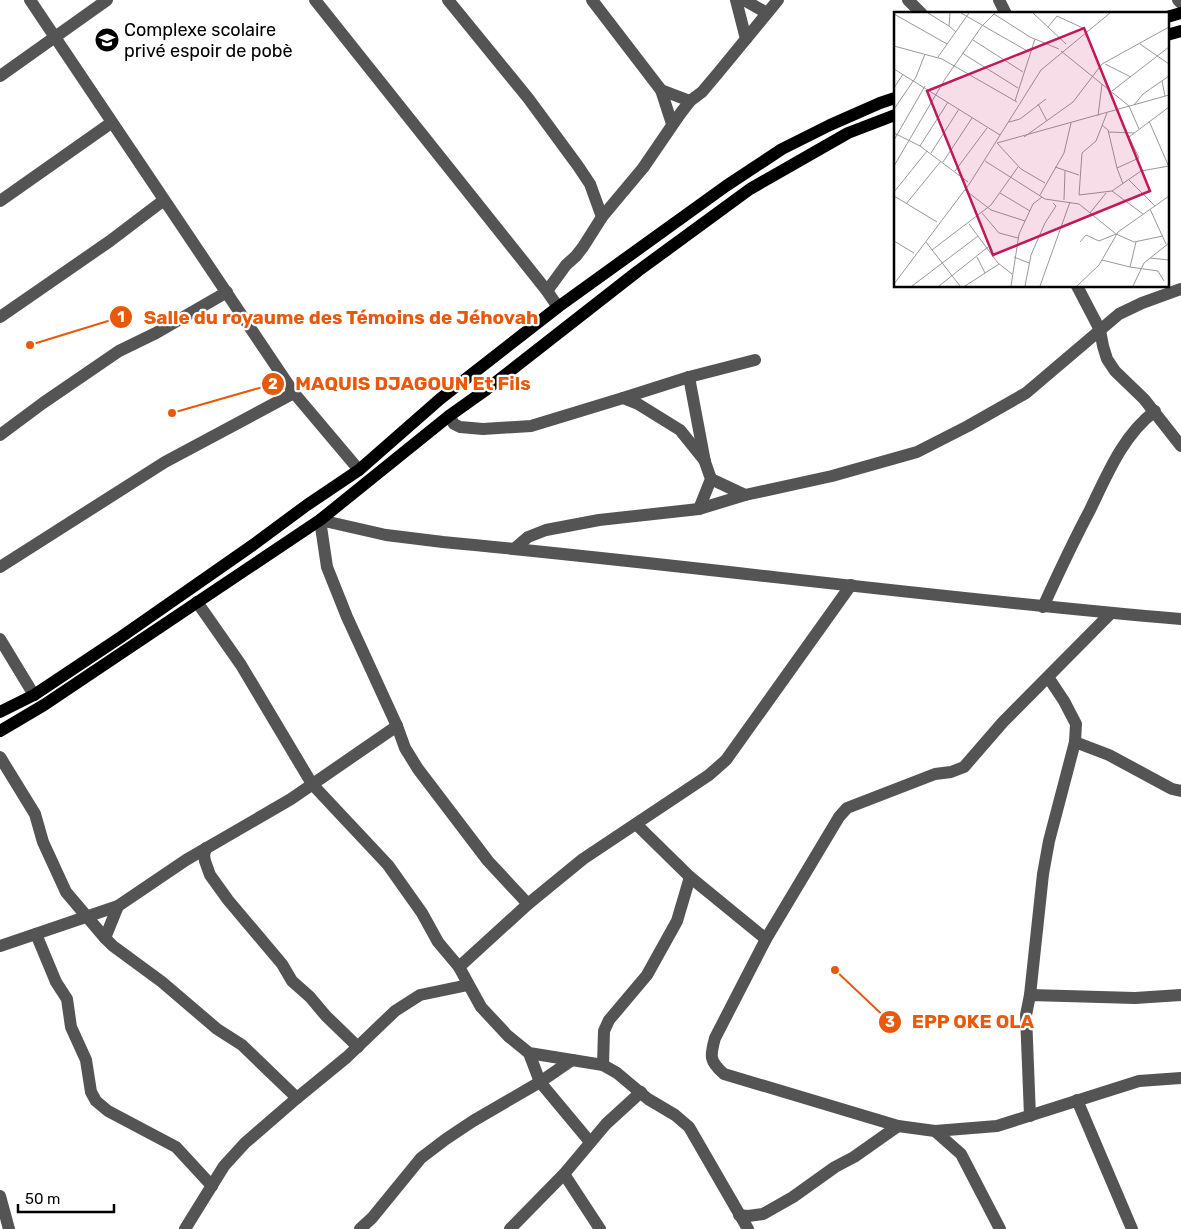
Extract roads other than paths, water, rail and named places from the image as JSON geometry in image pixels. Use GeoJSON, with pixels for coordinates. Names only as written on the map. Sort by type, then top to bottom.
{"type":"FeatureCollection","features":[{"type":"Feature","properties":{"kind":"main road"},"geometry":{"type":"LineString","coordinates":[[1168,17],[1181,13]]}},
{"type":"Feature","properties":{"kind":"main road"},"geometry":{"type":"LineString","coordinates":[[1168,35],[1181,31]]}},
{"type":"Feature","properties":{"kind":"main road"},"geometry":{"type":"LineString","coordinates":[[0,712],[34,695],[359,470],[440,399],[558,307],[726,186],[782,149],[830,125],[894,98]]}},
{"type":"Feature","properties":{"kind":"main road"},"geometry":{"type":"LineString","coordinates":[[0,731],[44,705],[320,520],[449,416],[487,389],[638,271],[750,189],[848,133],[894,115]]}},
{"type":"Feature","properties":{"kind":"street"},"geometry":{"type":"LineString","coordinates":[[30,0],[294,393],[359,470]]}},
{"type":"Feature","properties":{"kind":"street"},"geometry":{"type":"LineString","coordinates":[[0,76],[107,0]]}},
{"type":"Feature","properties":{"kind":"street"},"geometry":{"type":"LineString","coordinates":[[315,0],[558,307]]}},
{"type":"Feature","properties":{"kind":"street"},"geometry":{"type":"LineString","coordinates":[[448,0],[528,98],[578,166],[590,184],[602,217]]}},
{"type":"Feature","properties":{"kind":"street"},"geometry":{"type":"LineString","coordinates":[[592,0],[661,90],[672,124]]}},
{"type":"Feature","properties":{"kind":"street"},"geometry":{"type":"LineString","coordinates":[[736,0],[746,39]]}},
{"type":"Feature","properties":{"kind":"street"},"geometry":{"type":"LineString","coordinates":[[744,0],[767,13]]}},
{"type":"Feature","properties":{"kind":"street"},"geometry":{"type":"LineString","coordinates":[[547,291],[566,265],[583,247],[602,217],[643,168],[672,124],[690,101],[702,92],[778,0]]}},
{"type":"Feature","properties":{"kind":"street"},"geometry":{"type":"LineString","coordinates":[[908,0],[920,12]]}},
{"type":"Feature","properties":{"kind":"street"},"geometry":{"type":"LineString","coordinates":[[999,0],[1005,12]]}},
{"type":"Feature","properties":{"kind":"street"},"geometry":{"type":"LineString","coordinates":[[1178,0],[1181,3]]}},
{"type":"Feature","properties":{"kind":"street"},"geometry":{"type":"LineString","coordinates":[[661,90],[690,101]]}},
{"type":"Feature","properties":{"kind":"street"},"geometry":{"type":"LineString","coordinates":[[0,201],[111,123]]}},
{"type":"Feature","properties":{"kind":"street"},"geometry":{"type":"LineString","coordinates":[[0,317],[110,241],[164,200]]}},
{"type":"Feature","properties":{"kind":"street"},"geometry":{"type":"LineString","coordinates":[[1078,288],[1100,330],[1105,352],[1115,371],[1155,411],[1181,446]]}},
{"type":"Feature","properties":{"kind":"street"},"geometry":{"type":"LineString","coordinates":[[514,549],[528,537],[546,530],[599,520],[699,509],[745,495],[832,476],[916,452],[968,426],[1026,393],[1119,314],[1142,303],[1181,289]]}},
{"type":"Feature","properties":{"kind":"street"},"geometry":{"type":"LineString","coordinates":[[0,435],[118,351],[156,334],[227,292]]}},
{"type":"Feature","properties":{"kind":"street"},"geometry":{"type":"LineString","coordinates":[[449,416],[454,424],[460,428],[483,429],[531,426],[689,377],[755,360]]}},
{"type":"Feature","properties":{"kind":"street"},"geometry":{"type":"LineString","coordinates":[[689,377],[705,462],[711,479],[699,509]]}},
{"type":"Feature","properties":{"kind":"street"},"geometry":{"type":"LineString","coordinates":[[0,567],[165,462],[294,393]]}},
{"type":"Feature","properties":{"kind":"street"},"geometry":{"type":"LineString","coordinates":[[624,398],[638,404],[680,430],[705,462]]}},
{"type":"Feature","properties":{"kind":"street"},"geometry":{"type":"LineString","coordinates":[[1043,607],[1064,559],[1104,480],[1131,434],[1142,421],[1155,411]]}},
{"type":"Feature","properties":{"kind":"street"},"geometry":{"type":"LineString","coordinates":[[711,479],[745,495]]}},
{"type":"Feature","properties":{"kind":"street"},"geometry":{"type":"LineString","coordinates":[[528,904],[488,861],[418,769],[405,748],[397,726],[347,617],[328,567],[320,520],[386,535],[1043,607],[1181,619]]}},
{"type":"Feature","properties":{"kind":"street"},"geometry":{"type":"LineString","coordinates":[[459,967],[528,904],[583,859],[709,775],[726,760],[851,585]]}},
{"type":"Feature","properties":{"kind":"street"},"geometry":{"type":"LineString","coordinates":[[197,602],[241,665],[312,784],[388,865],[422,913],[438,942],[459,967],[481,1007],[508,1036],[529,1053],[603,1064],[648,1099],[675,1114],[689,1127],[748,1229]]}},
{"type":"Feature","properties":{"kind":"street"},"geometry":{"type":"LineString","coordinates":[[1111,613],[1003,722],[964,766],[951,772],[935,774],[847,808],[839,817],[766,939],[715,1038],[710,1053],[713,1065],[724,1074],[898,1126],[935,1131],[997,1126],[1139,1081],[1181,1078]]}},
{"type":"Feature","properties":{"kind":"street"},"geometry":{"type":"LineString","coordinates":[[0,639],[34,695]]}},
{"type":"Feature","properties":{"kind":"street"},"geometry":{"type":"LineString","coordinates":[[1030,1116],[1026,1015],[1030,995],[1043,874],[1049,841],[1075,742],[1076,724],[1048,677]]}},
{"type":"Feature","properties":{"kind":"street"},"geometry":{"type":"LineString","coordinates":[[0,946],[118,906],[206,848],[291,799],[397,726]]}},
{"type":"Feature","properties":{"kind":"street"},"geometry":{"type":"LineString","coordinates":[[1075,742],[1109,755],[1172,789],[1181,791]]}},
{"type":"Feature","properties":{"kind":"street"},"geometry":{"type":"LineString","coordinates":[[0,757],[35,814],[43,842],[66,892],[105,938],[162,982],[211,1024],[242,1045],[297,1098]]}},
{"type":"Feature","properties":{"kind":"street"},"geometry":{"type":"LineString","coordinates":[[636,824],[690,877],[766,939]]}},
{"type":"Feature","properties":{"kind":"street"},"geometry":{"type":"LineString","coordinates":[[206,848],[205,862],[210,875],[228,900],[282,964],[292,981],[358,1046]]}},
{"type":"Feature","properties":{"kind":"street"},"geometry":{"type":"LineString","coordinates":[[603,1064],[604,1031],[609,1020],[647,975],[677,921],[690,877]]}},
{"type":"Feature","properties":{"kind":"street"},"geometry":{"type":"LineString","coordinates":[[105,938],[118,906]]}},
{"type":"Feature","properties":{"kind":"street"},"geometry":{"type":"LineString","coordinates":[[36,934],[56,982],[67,999],[70,1027],[86,1060],[91,1092],[96,1102],[108,1111],[176,1147],[212,1186]]}},
{"type":"Feature","properties":{"kind":"street"},"geometry":{"type":"LineString","coordinates":[[185,1229],[224,1166],[246,1143],[358,1046],[395,1011],[420,995],[468,985]]}},
{"type":"Feature","properties":{"kind":"street"},"geometry":{"type":"LineString","coordinates":[[1030,995],[1135,998],[1181,995]]}},
{"type":"Feature","properties":{"kind":"street"},"geometry":{"type":"LineString","coordinates":[[529,1053],[540,1082],[590,1142]]}},
{"type":"Feature","properties":{"kind":"street"},"geometry":{"type":"LineString","coordinates":[[360,1229],[372,1218],[420,1158],[473,1121],[540,1082],[572,1060]]}},
{"type":"Feature","properties":{"kind":"street"},"geometry":{"type":"LineString","coordinates":[[510,1229],[564,1174],[606,1124],[641,1092]]}},
{"type":"Feature","properties":{"kind":"street"},"geometry":{"type":"LineString","coordinates":[[1078,1100],[1132,1229]]}},
{"type":"Feature","properties":{"kind":"street"},"geometry":{"type":"LineString","coordinates":[[739,1215],[763,1214],[793,1197],[898,1126]]}},
{"type":"Feature","properties":{"kind":"street"},"geometry":{"type":"LineString","coordinates":[[935,1131],[961,1154],[1000,1229]]}},
{"type":"Feature","properties":{"kind":"street"},"geometry":{"type":"LineString","coordinates":[[564,1174],[600,1229]]}},
{"type":"Feature","properties":{"kind":"street"},"geometry":{"type":"LineString","coordinates":[[0,1196],[10,1229]]}},
{"type":"Feature","properties":{"kind":"place","name":"Complexe scolaire privé espoir de pobè"},"geometry":{"type":"Point","coordinates":[107,40]}},
{"type":"Feature","properties":{"kind":"place","name":"Salle du royaume des Témoins de Jéhovah"},"geometry":{"type":"Point","coordinates":[30,345]}},
{"type":"Feature","properties":{"kind":"place","name":"MAQUIS DJAGOUN Et Fils"},"geometry":{"type":"Point","coordinates":[172,413]}},
{"type":"Feature","properties":{"kind":"place","name":"EPP OKE OLA"},"geometry":{"type":"Point","coordinates":[835,970]}}]}
